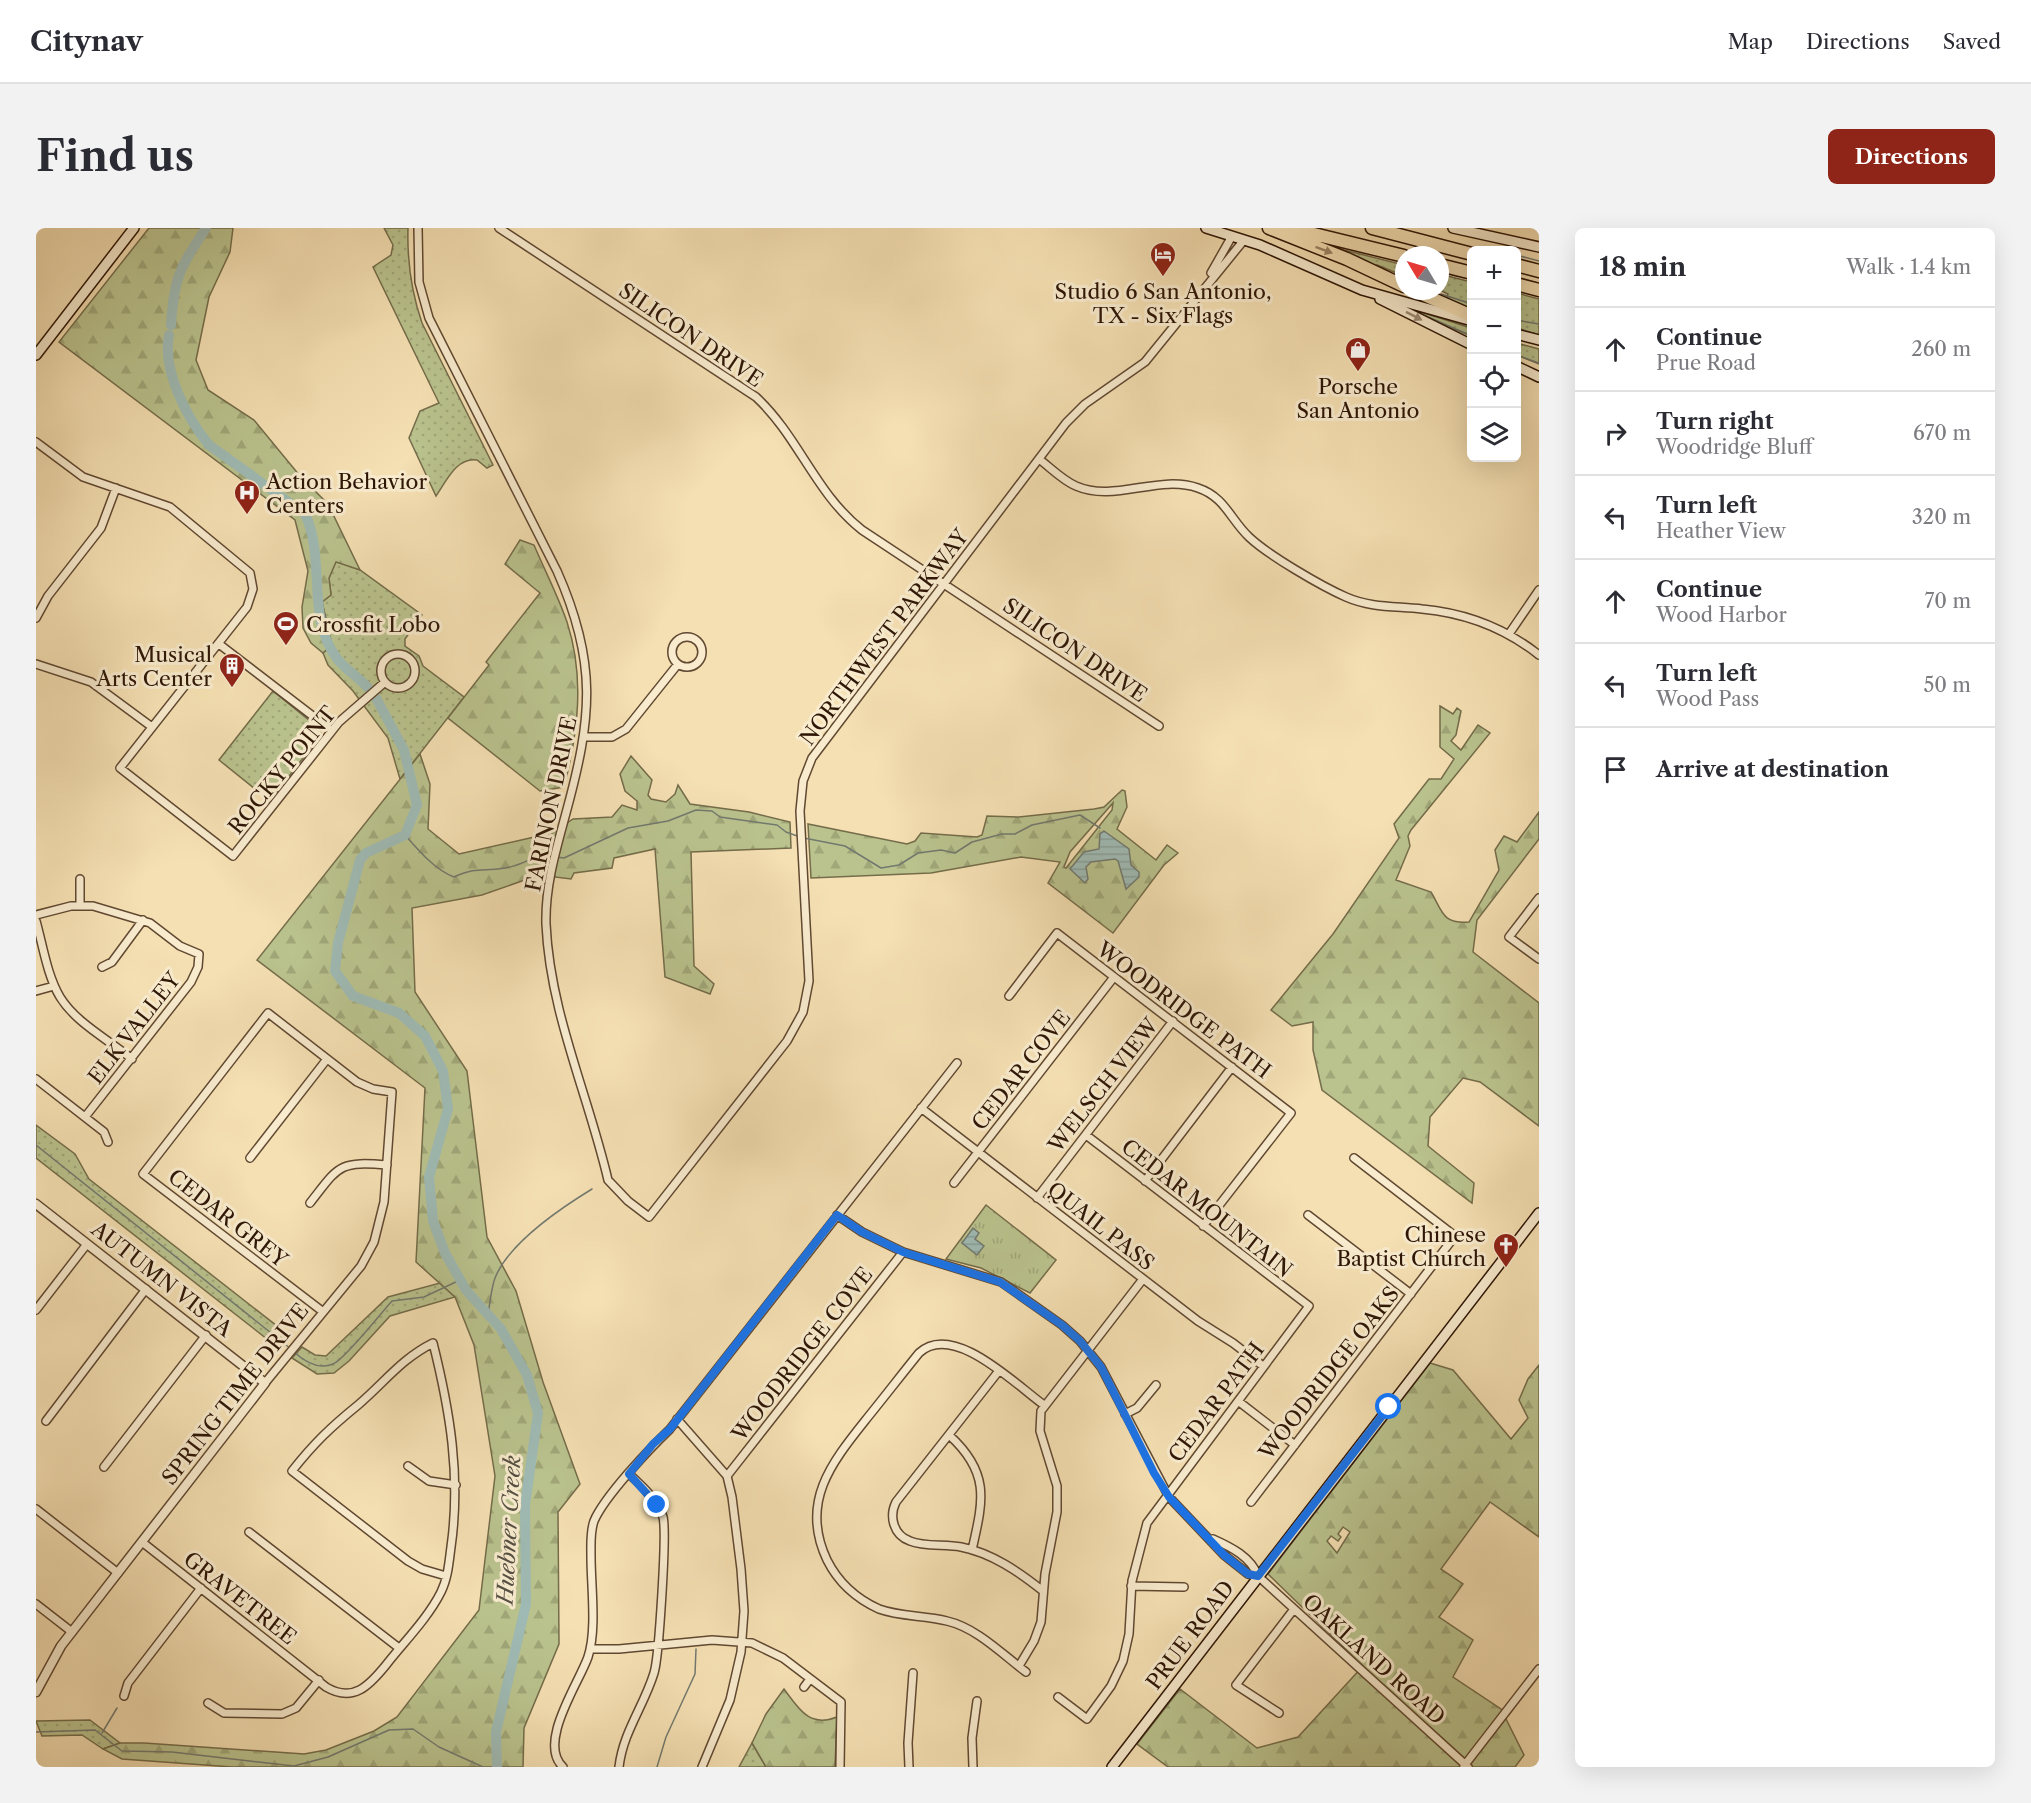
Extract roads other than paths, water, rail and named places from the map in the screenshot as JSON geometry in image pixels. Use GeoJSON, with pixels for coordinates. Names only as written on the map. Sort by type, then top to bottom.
{"type":"FeatureCollection","features":[{"type":"Feature","properties":{"kind":"highway"},"geometry":{"type":"LineString","coordinates":[[1269,228],[1347,259],[1395,282]]}},
{"type":"Feature","properties":{"kind":"highway"},"geometry":{"type":"LineString","coordinates":[[1289,228],[1395,254]]}},
{"type":"Feature","properties":{"kind":"highway"},"geometry":{"type":"LineString","coordinates":[[1372,228],[1467,253]]}},
{"type":"Feature","properties":{"kind":"highway"},"geometry":{"type":"LineString","coordinates":[[1521,266],[1539,271]]}},
{"type":"Feature","properties":{"kind":"highway"},"geometry":{"type":"LineString","coordinates":[[1449,267],[1467,272]]}},
{"type":"Feature","properties":{"kind":"highway"},"geometry":{"type":"LineString","coordinates":[[1521,285],[1539,290]]}},
{"type":"Feature","properties":{"kind":"highway"},"geometry":{"type":"LineString","coordinates":[[1436,300],[1467,314]]}},
{"type":"Feature","properties":{"kind":"main road"},"geometry":{"type":"LineString","coordinates":[[36,355],[134,228]]}},
{"type":"Feature","properties":{"kind":"main road"},"geometry":{"type":"LineString","coordinates":[[1206,228],[1244,240],[1362,290],[1467,342]]}},
{"type":"Feature","properties":{"kind":"main road"},"geometry":{"type":"LineString","coordinates":[[1454,228],[1537,247]]}},
{"type":"Feature","properties":{"kind":"main road"},"geometry":{"type":"LineString","coordinates":[[1362,290],[1467,320]]}},
{"type":"Feature","properties":{"kind":"main road"},"geometry":{"type":"LineString","coordinates":[[1521,335],[1539,340]]}},
{"type":"Feature","properties":{"kind":"main road"},"geometry":{"type":"LineString","coordinates":[[1521,368],[1539,377]]}},
{"type":"Feature","properties":{"kind":"main road","name":"PRUE ROAD"},"geometry":{"type":"LineString","coordinates":[[1112,1767],[1539,1213]]}},
{"type":"Feature","properties":{"kind":"street","name":"FARINON DRIVE"},"geometry":{"type":"LineString","coordinates":[[418,228],[417,273],[429,318],[571,603],[585,659],[589,686],[585,737],[550,873],[546,924],[551,980],[608,1180],[628,1201],[649,1217]]}},
{"type":"Feature","properties":{"kind":"street","name":"SILICON DRIVE"},"geometry":{"type":"LineString","coordinates":[[499,228],[756,397],[783,425],[817,482],[842,513],[862,530],[1159,726]]}},
{"type":"Feature","properties":{"kind":"street","name":"NORTHWEST PARKWAY"},"geometry":{"type":"LineString","coordinates":[[1202,288],[1233,236]]}},
{"type":"Feature","properties":{"kind":"street","name":"NORTHWEST PARKWAY"},"geometry":{"type":"LineString","coordinates":[[649,1217],[787,1041],[803,1012],[809,981],[801,825],[803,781],[812,758],[1039,459],[1085,404],[1145,362],[1202,288],[1244,240]]}},
{"type":"Feature","properties":{"kind":"street"},"geometry":{"type":"LineString","coordinates":[[36,442],[84,477],[170,507],[243,565],[249,573],[253,589],[251,598],[219,644],[152,728],[91,682],[36,664]]}},
{"type":"Feature","properties":{"kind":"street"},"geometry":{"type":"LineString","coordinates":[[1039,459],[1069,482],[1091,490],[1170,484],[1199,488],[1224,504],[1254,542],[1318,583],[1346,597],[1373,606],[1452,613],[1473,618],[1509,634],[1539,655]]}},
{"type":"Feature","properties":{"kind":"street"},"geometry":{"type":"LineString","coordinates":[[36,618],[48,596],[101,528],[116,488]]}},
{"type":"Feature","properties":{"kind":"street"},"geometry":{"type":"LineString","coordinates":[[1509,634],[1539,590]]}},
{"type":"Feature","properties":{"kind":"street"},"geometry":{"type":"LineString","coordinates":[[686,636],[697,640],[703,650],[700,662],[689,668],[678,664],[672,654],[675,642],[686,636]]}},
{"type":"Feature","properties":{"kind":"street"},"geometry":{"type":"LineString","coordinates":[[219,644],[332,730]]}},
{"type":"Feature","properties":{"kind":"street"},"geometry":{"type":"LineString","coordinates":[[400,654],[411,660],[415,672],[409,684],[397,688],[385,682],[381,670],[387,658],[400,654]]}},
{"type":"Feature","properties":{"kind":"street"},"geometry":{"type":"LineString","coordinates":[[585,737],[612,737],[626,729],[678,664]]}},
{"type":"Feature","properties":{"kind":"street","name":"ROCKY POINT"},"geometry":{"type":"LineString","coordinates":[[152,728],[120,768],[233,856],[332,730],[385,682]]}},
{"type":"Feature","properties":{"kind":"street"},"geometry":{"type":"LineString","coordinates":[[80,879],[80,905]]}},
{"type":"Feature","properties":{"kind":"street"},"geometry":{"type":"LineString","coordinates":[[1539,898],[1509,937],[1539,959]]}},
{"type":"Feature","properties":{"kind":"street"},"geometry":{"type":"LineString","coordinates":[[36,915],[80,905],[111,910],[143,920],[112,962],[102,968]]}},
{"type":"Feature","properties":{"kind":"street","name":"ELK VALLEY"},"geometry":{"type":"LineString","coordinates":[[85,1118],[191,982],[198,967],[199,954],[180,946],[143,920]]}},
{"type":"Feature","properties":{"kind":"street"},"geometry":{"type":"LineString","coordinates":[[36,921],[54,986],[66,1005],[132,1059]]}},
{"type":"Feature","properties":{"kind":"street","name":"WOODRIDGE PATH"},"geometry":{"type":"LineString","coordinates":[[1009,996],[1057,933],[1291,1113],[1203,1226]]}},
{"type":"Feature","properties":{"kind":"street","name":"CEDAR COVE"},"geometry":{"type":"LineString","coordinates":[[954,1183],[1114,977]]}},
{"type":"Feature","properties":{"kind":"street"},"geometry":{"type":"LineString","coordinates":[[36,991],[54,986]]}},
{"type":"Feature","properties":{"kind":"street","name":"CEDAR GREY"},"geometry":{"type":"LineString","coordinates":[[322,1311],[143,1174],[268,1013],[327,1059]]}},
{"type":"Feature","properties":{"kind":"street","name":"WELSCH VIEW"},"geometry":{"type":"LineString","coordinates":[[1037,1198],[1173,1021]]}},
{"type":"Feature","properties":{"kind":"street"},"geometry":{"type":"LineString","coordinates":[[250,1158],[327,1059]]}},
{"type":"Feature","properties":{"kind":"street","name":"SPRING TIME DRIVE"},"geometry":{"type":"LineString","coordinates":[[36,1692],[49,1664],[72,1632],[294,1345],[360,1266],[374,1242],[382,1216],[392,1092],[362,1085],[327,1059]]}},
{"type":"Feature","properties":{"kind":"street"},"geometry":{"type":"LineString","coordinates":[[563,1767],[555,1755],[556,1732],[590,1649],[591,1531],[597,1515],[653,1444],[670,1429],[957,1063]]}},
{"type":"Feature","properties":{"kind":"street"},"geometry":{"type":"LineString","coordinates":[[1145,1181],[1232,1067]]}},
{"type":"Feature","properties":{"kind":"street"},"geometry":{"type":"LineString","coordinates":[[36,1079],[104,1132],[108,1142]]}},
{"type":"Feature","properties":{"kind":"street","name":"QUAIL PASS"},"geometry":{"type":"LineString","coordinates":[[921,1108],[1198,1322],[1233,1343],[1263,1366]]}},
{"type":"Feature","properties":{"kind":"street","name":"CEDAR MOUNTAIN"},"geometry":{"type":"LineString","coordinates":[[1086,1134],[1309,1306]]}},
{"type":"Feature","properties":{"kind":"street","name":"WOODRIDGE OAKS"},"geometry":{"type":"LineString","coordinates":[[1251,1502],[1455,1236],[1354,1158]]}},
{"type":"Feature","properties":{"kind":"street"},"geometry":{"type":"LineString","coordinates":[[310,1203],[332,1175],[344,1165],[359,1163],[387,1165]]}},
{"type":"Feature","properties":{"kind":"street","name":"AUTUMN VISTA"},"geometry":{"type":"LineString","coordinates":[[36,1204],[265,1383]]}},
{"type":"Feature","properties":{"kind":"street","name":"OAKLAND ROAD"},"geometry":{"type":"LineString","coordinates":[[837,1215],[862,1232],[903,1252],[1000,1282],[1062,1325],[1088,1349],[1111,1383],[1167,1494],[1211,1538],[1224,1555],[1248,1574],[1258,1576],[1466,1766]]}},
{"type":"Feature","properties":{"kind":"street"},"geometry":{"type":"LineString","coordinates":[[1308,1215],[1411,1294]]}},
{"type":"Feature","properties":{"kind":"street"},"geometry":{"type":"LineString","coordinates":[[36,1310],[87,1244]]}},
{"type":"Feature","properties":{"kind":"street","name":"WOODRIDGE COVE"},"geometry":{"type":"LineString","coordinates":[[727,1476],[903,1252]]}},
{"type":"Feature","properties":{"kind":"street"},"geometry":{"type":"LineString","coordinates":[[1018,1666],[1038,1632],[1058,1502],[1055,1472],[1040,1431],[1039,1421],[1044,1405],[1143,1279]]}},
{"type":"Feature","properties":{"kind":"street"},"geometry":{"type":"LineString","coordinates":[[46,1420],[146,1289]]}},
{"type":"Feature","properties":{"kind":"street","name":"CEDAR PATH"},"geometry":{"type":"LineString","coordinates":[[1058,1697],[1087,1719],[1111,1686],[1123,1661],[1129,1634],[1131,1586],[1143,1533],[1152,1513],[1309,1306]]}},
{"type":"Feature","properties":{"kind":"street"},"geometry":{"type":"LineString","coordinates":[[104,1467],[206,1335]]}},
{"type":"Feature","properties":{"kind":"street","name":"GRAVETREE"},"geometry":{"type":"LineString","coordinates":[[142,1542],[319,1680],[340,1694],[359,1692],[373,1682],[439,1595],[446,1576],[454,1526],[456,1485],[453,1433],[433,1343],[394,1368],[358,1404],[321,1435],[292,1470],[408,1561],[422,1569],[446,1576]]}},
{"type":"Feature","properties":{"kind":"street"},"geometry":{"type":"LineString","coordinates":[[1026,1672],[965,1628],[945,1620],[888,1612],[860,1598],[844,1584],[831,1567],[823,1548],[817,1518],[819,1497],[830,1467],[924,1348],[939,1343],[949,1343],[977,1356],[1044,1405]]}},
{"type":"Feature","properties":{"kind":"street"},"geometry":{"type":"LineString","coordinates":[[998,1372],[896,1502],[892,1520],[897,1530],[910,1541],[972,1550],[1015,1569],[1044,1591]]}},
{"type":"Feature","properties":{"kind":"street"},"geometry":{"type":"LineString","coordinates":[[1125,1414],[1137,1408],[1156,1385]]}},
{"type":"Feature","properties":{"kind":"street"},"geometry":{"type":"LineString","coordinates":[[1238,1401],[1295,1445]]}},
{"type":"Feature","properties":{"kind":"street"},"geometry":{"type":"LineString","coordinates":[[677,1419],[727,1476],[732,1497],[743,1592],[742,1641],[730,1700],[702,1767]]}},
{"type":"Feature","properties":{"kind":"street"},"geometry":{"type":"LineString","coordinates":[[949,1435],[966,1455],[982,1489],[983,1500],[972,1550]]}},
{"type":"Feature","properties":{"kind":"street"},"geometry":{"type":"LineString","coordinates":[[408,1466],[429,1480],[456,1485]]}},
{"type":"Feature","properties":{"kind":"street"},"geometry":{"type":"LineString","coordinates":[[619,1767],[623,1743],[654,1675],[658,1646],[664,1522],[657,1505],[629,1474]]}},
{"type":"Feature","properties":{"kind":"street"},"geometry":{"type":"LineString","coordinates":[[36,1509],[118,1573]]}},
{"type":"Feature","properties":{"kind":"street"},"geometry":{"type":"LineString","coordinates":[[249,1532],[399,1648]]}},
{"type":"Feature","properties":{"kind":"street"},"geometry":{"type":"LineString","coordinates":[[1131,1586],[1184,1587]]}},
{"type":"Feature","properties":{"kind":"street"},"geometry":{"type":"LineString","coordinates":[[124,1696],[128,1683],[201,1588]]}},
{"type":"Feature","properties":{"kind":"street"},"geometry":{"type":"LineString","coordinates":[[36,1604],[72,1632]]}},
{"type":"Feature","properties":{"kind":"street"},"geometry":{"type":"LineString","coordinates":[[1279,1713],[1236,1685],[1294,1609]]}},
{"type":"Feature","properties":{"kind":"street"},"geometry":{"type":"LineString","coordinates":[[590,1649],[658,1646],[711,1640],[742,1641],[762,1646],[841,1702],[840,1767]]}},
{"type":"Feature","properties":{"kind":"street"},"geometry":{"type":"LineString","coordinates":[[1466,1766],[1539,1668]]}},
{"type":"Feature","properties":{"kind":"street"},"geometry":{"type":"LineString","coordinates":[[909,1767],[912,1673]]}},
{"type":"Feature","properties":{"kind":"street"},"geometry":{"type":"LineString","coordinates":[[804,1687],[810,1679]]}},
{"type":"Feature","properties":{"kind":"street"},"geometry":{"type":"LineString","coordinates":[[208,1703],[224,1713],[282,1714],[296,1708],[319,1680]]}},
{"type":"Feature","properties":{"kind":"street"},"geometry":{"type":"LineString","coordinates":[[973,1767],[972,1738],[977,1701]]}},
{"type":"Feature","properties":{"kind":"water"},"geometry":{"type":"Polygon","coordinates":[[[1104,831],[1129,849],[1131,865],[1139,872],[1139,877],[1126,889],[1118,861],[1115,859],[1091,862],[1086,867],[1088,879],[1085,883],[1070,869],[1084,852],[1099,849],[1100,834],[1104,831]]]}},
{"type":"Feature","properties":{"kind":"water"},"geometry":{"type":"Polygon","coordinates":[[[973,1228],[979,1233],[975,1239],[984,1246],[977,1255],[962,1243],[973,1228]]]}},
{"type":"Feature","properties":{"kind":"waterway","name":"Huebner Creek"},"geometry":{"type":"LineString","coordinates":[[171,325],[174,295],[180,273],[206,228]]}},
{"type":"Feature","properties":{"kind":"waterway"},"geometry":{"type":"LineString","coordinates":[[1521,256],[1539,261]]}},
{"type":"Feature","properties":{"kind":"waterway"},"geometry":{"type":"LineString","coordinates":[[1449,297],[1467,302]]}},
{"type":"Feature","properties":{"kind":"waterway"},"geometry":{"type":"LineString","coordinates":[[1419,313],[1467,334]]}},
{"type":"Feature","properties":{"kind":"waterway"},"geometry":{"type":"LineString","coordinates":[[1521,321],[1539,324]]}},
{"type":"Feature","properties":{"kind":"waterway","name":"Huebner Creek"},"geometry":{"type":"LineString","coordinates":[[169,335],[169,364],[178,393],[192,421],[209,445],[305,514],[311,531],[321,624],[327,641],[339,661],[369,689]]}},
{"type":"Feature","properties":{"kind":"waterway"},"geometry":{"type":"LineString","coordinates":[[1521,357],[1539,363]]}},
{"type":"Feature","properties":{"kind":"waterway","name":"Huebner Creek"},"geometry":{"type":"LineString","coordinates":[[376,698],[404,750],[417,805],[405,835],[366,853],[360,860],[338,943],[335,971],[353,996],[399,1013],[425,1036],[443,1071],[448,1109],[429,1177],[433,1221],[445,1253],[466,1290],[501,1329],[527,1375],[538,1413],[525,1505],[526,1604],[496,1732],[497,1767]]}},
{"type":"Feature","properties":{"kind":"waterway"},"geometry":{"type":"LineString","coordinates":[[556,857],[564,858],[628,828],[668,821],[696,810],[712,811],[720,817],[777,825],[786,832],[800,837]]}},
{"type":"Feature","properties":{"kind":"waterway"},"geometry":{"type":"LineString","coordinates":[[804,838],[845,846],[881,868],[899,865],[918,853],[941,850],[955,853],[972,842],[1002,834],[1015,834],[1032,825],[1080,815],[1100,828]]}},
{"type":"Feature","properties":{"kind":"waterway"},"geometry":{"type":"LineString","coordinates":[[405,835],[434,865],[454,877],[475,870],[505,868],[539,857],[551,857]]}},
{"type":"Feature","properties":{"kind":"waterway"},"geometry":{"type":"LineString","coordinates":[[36,1145],[291,1349]]}},
{"type":"Feature","properties":{"kind":"waterway"},"geometry":{"type":"LineString","coordinates":[[488,1315],[495,1278],[512,1252],[551,1216],[592,1189]]}},
{"type":"Feature","properties":{"kind":"waterway"},"geometry":{"type":"LineString","coordinates":[[294,1352],[317,1365],[333,1364],[354,1345],[392,1301],[424,1297],[460,1280]]}},
{"type":"Feature","properties":{"kind":"waterway"},"geometry":{"type":"LineString","coordinates":[[657,1767],[666,1737],[695,1674],[696,1649]]}},
{"type":"Feature","properties":{"kind":"waterway"},"geometry":{"type":"LineString","coordinates":[[102,1733],[117,1708]]}},
{"type":"Feature","properties":{"kind":"waterway"},"geometry":{"type":"LineString","coordinates":[[36,1732],[95,1730],[122,1751],[172,1752],[294,1766],[328,1757],[389,1730],[413,1729],[439,1747],[483,1767]]}},
{"type":"Feature","properties":{"kind":"place","name":"Studio 6 San Antonio, TX - Six Flags"},"geometry":{"type":"Point","coordinates":[1163,278]}},
{"type":"Feature","properties":{"kind":"place","name":"Porsche San Antonio"},"geometry":{"type":"Point","coordinates":[1358,373]}},
{"type":"Feature","properties":{"kind":"place","name":"Action Behavior Centers"},"geometry":{"type":"Point","coordinates":[247,516]}},
{"type":"Feature","properties":{"kind":"place","name":"Crossfit Lobo"},"geometry":{"type":"Point","coordinates":[286,647]}},
{"type":"Feature","properties":{"kind":"place","name":"Musical Arts Center"},"geometry":{"type":"Point","coordinates":[232,689]}},
{"type":"Feature","properties":{"kind":"place","name":"Chinese Baptist Church"},"geometry":{"type":"Point","coordinates":[1506,1269]}}]}
